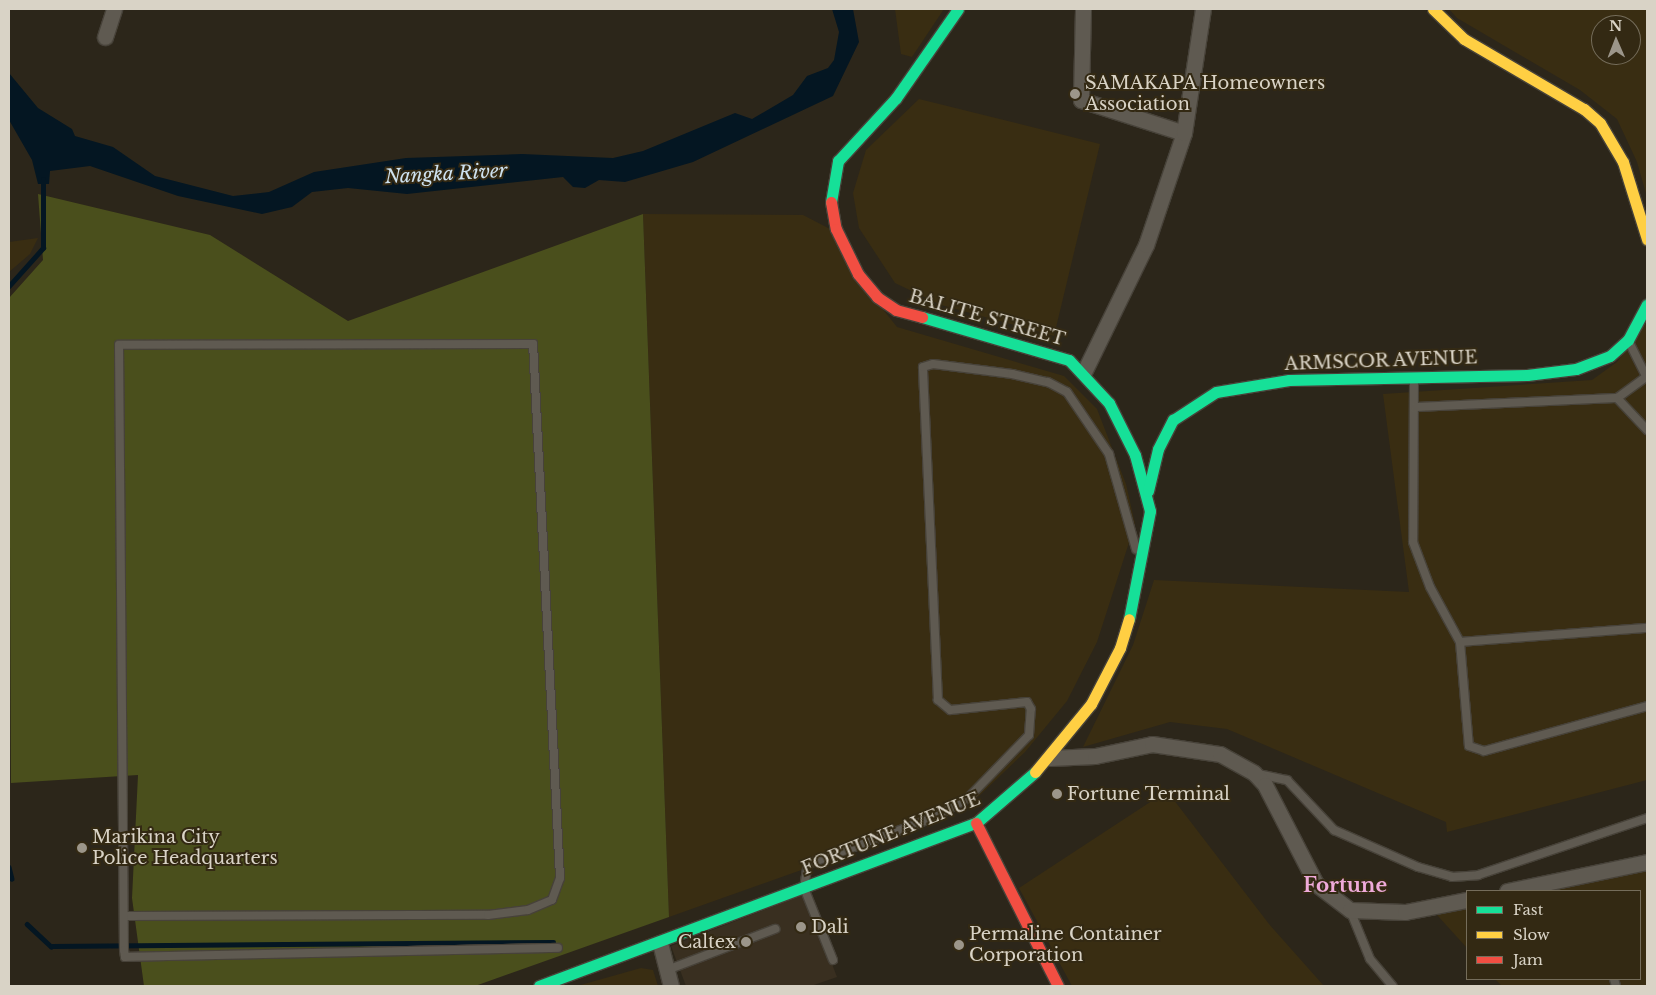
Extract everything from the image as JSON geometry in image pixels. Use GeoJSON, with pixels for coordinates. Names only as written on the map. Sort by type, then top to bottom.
{"type":"FeatureCollection","features":[{"type":"Feature","properties":{"kind":"main road","name":"BALITE STREET"},"geometry":{"type":"LineString","coordinates":[[958,9],[896,98],[838,161],[832,176],[831,204],[836,229],[858,274],[876,297],[896,310],[1042,350],[1069,360],[1084,372],[1124,430],[1148,492]]}},
{"type":"Feature","properties":{"kind":"main road"},"geometry":{"type":"LineString","coordinates":[[1433,9],[1464,39],[1584,109],[1600,123],[1623,162],[1647,239]]}},
{"type":"Feature","properties":{"kind":"main road","name":"ARMSCOR AVENUE"},"geometry":{"type":"LineString","coordinates":[[1148,492],[1158,449],[1172,420],[1216,392],[1250,383],[1562,371],[1593,364],[1628,340],[1647,309]]}},
{"type":"Feature","properties":{"kind":"main road","name":"FORTUNE AVENUE"},"geometry":{"type":"LineString","coordinates":[[539,986],[660,943],[976,823],[1003,804],[1050,758],[1109,672],[1140,576],[1150,528],[1148,492]]}},
{"type":"Feature","properties":{"kind":"main road"},"geometry":{"type":"LineString","coordinates":[[976,823],[1058,986]]}},
{"type":"Feature","properties":{"kind":"street"},"geometry":{"type":"LineString","coordinates":[[105,37],[114,9]]}},
{"type":"Feature","properties":{"kind":"street"},"geometry":{"type":"LineString","coordinates":[[1083,9],[1081,100],[1184,133]]}},
{"type":"Feature","properties":{"kind":"street"},"geometry":{"type":"LineString","coordinates":[[1084,372],[1146,245],[1184,133],[1203,9]]}},
{"type":"Feature","properties":{"kind":"street"},"geometry":{"type":"LineString","coordinates":[[1050,758],[1096,756],[1152,744],[1220,754],[1254,773],[1265,785],[1316,884],[1350,910],[1405,912],[1466,900]]}},
{"type":"Feature","properties":{"kind":"street"},"geometry":{"type":"LineString","coordinates":[[1512,890],[1647,862]]}},
{"type":"Feature","properties":{"kind":"street"},"geometry":{"type":"LineString","coordinates":[[660,943],[671,986]]}},
{"type":"Feature","properties":{"kind":"lane"},"geometry":{"type":"LineString","coordinates":[[1415,407],[1617,398],[1647,378],[1628,340]]}},
{"type":"Feature","properties":{"kind":"lane"},"geometry":{"type":"LineString","coordinates":[[127,916],[488,915],[528,910],[552,900],[560,878],[533,344],[119,345],[127,916],[124,957],[558,948]]}},
{"type":"Feature","properties":{"kind":"lane"},"geometry":{"type":"LineString","coordinates":[[833,960],[804,888],[808,864],[935,817],[969,797],[1029,735],[1031,709],[1027,702],[950,710],[938,700],[923,367],[933,364],[1012,374],[1048,382],[1067,392],[1109,454],[1134,532],[1140,576]]}},
{"type":"Feature","properties":{"kind":"lane"},"geometry":{"type":"LineString","coordinates":[[1414,376],[1413,542],[1430,587],[1460,642],[1465,739],[1476,750],[1647,706]]}},
{"type":"Feature","properties":{"kind":"lane"},"geometry":{"type":"LineString","coordinates":[[1617,398],[1647,430]]}},
{"type":"Feature","properties":{"kind":"lane"},"geometry":{"type":"LineString","coordinates":[[1460,642],[1647,628]]}},
{"type":"Feature","properties":{"kind":"lane"},"geometry":{"type":"LineString","coordinates":[[1254,773],[1287,780],[1334,830],[1418,867],[1452,877],[1478,875],[1647,818]]}},
{"type":"Feature","properties":{"kind":"lane"},"geometry":{"type":"LineString","coordinates":[[1350,910],[1370,959],[1393,986]]}},
{"type":"Feature","properties":{"kind":"lane"},"geometry":{"type":"LineString","coordinates":[[667,970],[775,929]]}},
{"type":"Feature","properties":{"kind":"shaded area"},"geometry":{"type":"Polygon","coordinates":[[[895,9],[944,9],[912,57],[901,54],[895,9]]]}},
{"type":"Feature","properties":{"kind":"shaded area"},"geometry":{"type":"Polygon","coordinates":[[[1449,9],[1647,9],[1647,197],[1637,162],[1617,119],[1580,90],[1457,18],[1449,9]]]}},
{"type":"Feature","properties":{"kind":"shaded area"},"geometry":{"type":"Polygon","coordinates":[[[919,99],[1100,144],[1054,336],[941,305],[895,283],[859,228],[853,193],[866,150],[919,99]]]}},
{"type":"Feature","properties":{"kind":"shaded area"},"geometry":{"type":"Polygon","coordinates":[[[643,214],[803,215],[832,230],[861,282],[897,327],[1064,376],[1097,409],[1126,484],[1135,524],[1097,642],[1067,701],[1025,752],[979,796],[931,824],[669,917],[643,214]]]}},
{"type":"Feature","properties":{"kind":"shaded area"},"geometry":{"type":"Polygon","coordinates":[[[38,238],[30,254],[9,272],[9,242],[38,238]]]}},
{"type":"Feature","properties":{"kind":"shaded area"},"geometry":{"type":"Polygon","coordinates":[[[1647,322],[1647,780],[1447,832],[1446,822],[1227,729],[1170,722],[1083,747],[1133,645],[1154,580],[1409,592],[1383,394],[1592,380],[1617,362],[1647,322]]]}},
{"type":"Feature","properties":{"kind":"shaded area"},"geometry":{"type":"Polygon","coordinates":[[[1167,791],[1269,924],[1324,986],[1072,986],[1019,888],[1167,791]]]}},
{"type":"Feature","properties":{"kind":"shaded area"},"geometry":{"type":"Polygon","coordinates":[[[1647,870],[1647,986],[1502,986],[1496,980],[1641,980],[1641,890],[1553,890],[1647,870]]]}},
{"type":"Feature","properties":{"kind":"shaded area"},"geometry":{"type":"Polygon","coordinates":[[[805,894],[837,977],[811,986],[686,986],[671,946],[805,894]]]}},
{"type":"Feature","properties":{"kind":"shaded area"},"geometry":{"type":"Polygon","coordinates":[[[1466,909],[1466,947],[1437,915],[1466,909]]]}},
{"type":"Feature","properties":{"kind":"shaded area"},"geometry":{"type":"Polygon","coordinates":[[[641,968],[653,970],[658,986],[577,986],[641,968]]]}},
{"type":"Feature","properties":{"kind":"green space"},"geometry":{"type":"Polygon","coordinates":[[[38,194],[210,235],[348,321],[643,214],[669,917],[475,986],[144,986],[132,898],[138,775],[11,783],[9,298],[43,260],[38,194]]]}},
{"type":"Feature","properties":{"kind":"water","name":"Nangka River"},"geometry":{"type":"Polygon","coordinates":[[[832,9],[853,9],[859,42],[833,96],[693,162],[625,182],[599,180],[585,188],[573,187],[563,177],[407,194],[348,188],[312,192],[292,207],[262,214],[178,196],[90,166],[50,171],[49,184],[38,184],[32,160],[9,120],[9,73],[38,108],[72,129],[75,136],[113,147],[155,176],[233,196],[269,192],[314,172],[406,158],[522,154],[613,158],[643,151],[735,113],[752,119],[793,95],[807,76],[828,68],[834,60],[839,32],[832,9]]]}},
{"type":"Feature","properties":{"kind":"waterway"},"geometry":{"type":"LineString","coordinates":[[9,286],[43,248],[43,180]]}},
{"type":"Feature","properties":{"kind":"waterway"},"geometry":{"type":"LineString","coordinates":[[9,867],[12,879]]}},
{"type":"Feature","properties":{"kind":"waterway"},"geometry":{"type":"LineString","coordinates":[[27,924],[51,946],[553,942]]}},
{"type":"Feature","properties":{"kind":"traffic: fast"},"geometry":{"type":"LineString","coordinates":[[831,202],[838,161],[896,98],[958,9]]}},
{"type":"Feature","properties":{"kind":"traffic: fast"},"geometry":{"type":"LineString","coordinates":[[1148,491],[1158,449],[1173,420],[1216,392],[1289,380],[1527,375],[1576,369],[1610,356],[1628,340],[1647,305]]}},
{"type":"Feature","properties":{"kind":"traffic: fast"},"geometry":{"type":"LineString","coordinates":[[922,317],[1069,360],[1109,403],[1135,455],[1150,511],[1129,619]]}},
{"type":"Feature","properties":{"kind":"traffic: fast"},"geometry":{"type":"LineString","coordinates":[[539,986],[976,823],[1035,772]]}},
{"type":"Feature","properties":{"kind":"traffic: slow"},"geometry":{"type":"LineString","coordinates":[[1433,9],[1464,39],[1584,109],[1600,123],[1623,162],[1647,239]]}},
{"type":"Feature","properties":{"kind":"traffic: slow"},"geometry":{"type":"LineString","coordinates":[[1035,772],[1091,704],[1120,648],[1129,619]]}},
{"type":"Feature","properties":{"kind":"traffic: jam"},"geometry":{"type":"LineString","coordinates":[[831,202],[836,229],[858,274],[877,297],[896,310],[922,317]]}},
{"type":"Feature","properties":{"kind":"traffic: jam"},"geometry":{"type":"LineString","coordinates":[[976,823],[1058,986]]}},
{"type":"Feature","properties":{"kind":"place","name":"SAMAKAPA Homeowners Association"},"geometry":{"type":"Point","coordinates":[1075,94]}},
{"type":"Feature","properties":{"kind":"place","name":"Fortune Terminal"},"geometry":{"type":"Point","coordinates":[1057,794]}},
{"type":"Feature","properties":{"kind":"place","name":"Marikina City Police Headquarters"},"geometry":{"type":"Point","coordinates":[82,848]}},
{"type":"Feature","properties":{"kind":"place","name":"Dali"},"geometry":{"type":"Point","coordinates":[801,927]}},
{"type":"Feature","properties":{"kind":"place","name":"Caltex"},"geometry":{"type":"Point","coordinates":[746,942]}},
{"type":"Feature","properties":{"kind":"place","name":"Permaline Container Corporation"},"geometry":{"type":"Point","coordinates":[959,945]}},
{"type":"Feature","properties":{"kind":"district","name":"Fortune"},"geometry":{"type":"Point","coordinates":[1345,885]}}]}
